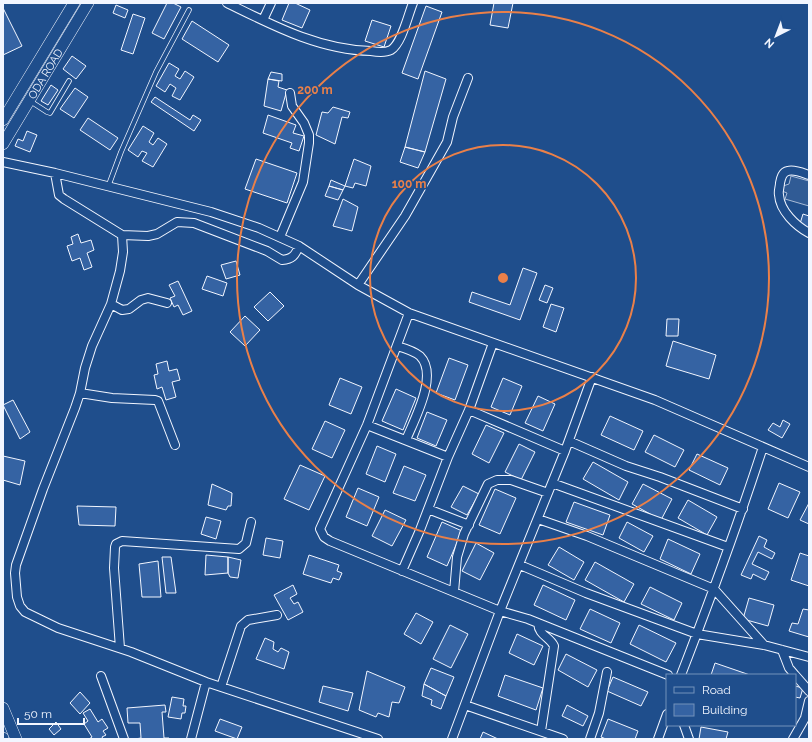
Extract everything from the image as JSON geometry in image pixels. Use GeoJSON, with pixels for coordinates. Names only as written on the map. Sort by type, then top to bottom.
{"type":"FeatureCollection","features":[{"type":"Feature","properties":{"kind":"street","name":"ODA ROAD"},"geometry":{"type":"LineString","coordinates":[[3,120],[74,3]]}},
{"type":"Feature","properties":{"kind":"street","name":"ODA ROAD"},"geometry":{"type":"LineString","coordinates":[[3,144],[88,3]]}},
{"type":"Feature","properties":{"kind":"street"},"geometry":{"type":"LineString","coordinates":[[227,3],[236,5],[263,20],[302,38],[336,47],[387,52],[393,49],[398,42],[413,3]]}},
{"type":"Feature","properties":{"kind":"street"},"geometry":{"type":"LineString","coordinates":[[263,20],[271,3]]}},
{"type":"Feature","properties":{"kind":"street"},"geometry":{"type":"LineString","coordinates":[[358,285],[405,216],[447,142],[453,117],[468,78]]}},
{"type":"Feature","properties":{"kind":"street"},"geometry":{"type":"LineString","coordinates":[[280,237],[303,182],[309,143],[309,135],[304,123],[292,106],[290,93]]}},
{"type":"Feature","properties":{"kind":"street"},"geometry":{"type":"LineString","coordinates":[[3,162],[55,172],[108,187],[211,212],[259,228],[300,246],[358,285],[409,313],[655,400],[809,467]]}},
{"type":"Feature","properties":{"kind":"street"},"geometry":{"type":"LineString","coordinates":[[809,174],[788,170],[781,177],[779,196],[783,208],[790,218],[809,233]]}},
{"type":"Feature","properties":{"kind":"street"},"geometry":{"type":"LineString","coordinates":[[55,172],[59,195],[122,235],[148,236],[157,234],[176,222],[183,222],[194,223],[229,236],[267,251],[282,260],[290,259],[295,255],[300,246]]}},
{"type":"Feature","properties":{"kind":"street"},"geometry":{"type":"LineString","coordinates":[[122,235],[123,252],[120,272],[111,304],[92,346],[85,368],[80,393],[16,565],[15,573],[17,597],[20,606],[25,612],[58,628],[120,648],[206,682],[378,739]]}},
{"type":"Feature","properties":{"kind":"street"},"geometry":{"type":"LineString","coordinates":[[111,304],[122,310],[129,309],[140,300],[148,298],[167,303]]}},
{"type":"Feature","properties":{"kind":"street"},"geometry":{"type":"LineString","coordinates":[[409,313],[367,425],[320,529],[324,537],[402,572],[500,611],[538,623],[666,674]]}},
{"type":"Feature","properties":{"kind":"street"},"geometry":{"type":"LineString","coordinates":[[402,572],[448,457],[470,410],[494,343]]}},
{"type":"Feature","properties":{"kind":"street"},"geometry":{"type":"LineString","coordinates":[[397,346],[420,356],[428,374],[425,392],[406,440]]}},
{"type":"Feature","properties":{"kind":"street"},"geometry":{"type":"LineString","coordinates":[[452,739],[500,611],[520,565],[592,378]]}},
{"type":"Feature","properties":{"kind":"street"},"geometry":{"type":"LineString","coordinates":[[80,393],[112,398],[158,401],[175,445]]}},
{"type":"Feature","properties":{"kind":"street"},"geometry":{"type":"LineString","coordinates":[[470,410],[565,451]]}},
{"type":"Feature","properties":{"kind":"street"},"geometry":{"type":"LineString","coordinates":[[367,425],[448,457]]}},
{"type":"Feature","properties":{"kind":"street"},"geometry":{"type":"LineString","coordinates":[[569,440],[626,466],[660,477],[743,509]]}},
{"type":"Feature","properties":{"kind":"street"},"geometry":{"type":"LineString","coordinates":[[681,674],[743,509],[762,447]]}},
{"type":"Feature","properties":{"kind":"street"},"geometry":{"type":"LineString","coordinates":[[454,592],[457,557],[468,525],[488,484],[497,480],[511,480],[548,493]]}},
{"type":"Feature","properties":{"kind":"street"},"geometry":{"type":"LineString","coordinates":[[552,482],[728,548]]}},
{"type":"Feature","properties":{"kind":"street"},"geometry":{"type":"LineString","coordinates":[[428,509],[468,525]]}},
{"type":"Feature","properties":{"kind":"street"},"geometry":{"type":"LineString","coordinates":[[538,519],[587,536],[714,589],[764,645]]}},
{"type":"Feature","properties":{"kind":"street"},"geometry":{"type":"LineString","coordinates":[[120,648],[114,568],[116,544],[122,541],[239,549],[246,543],[251,522]]}},
{"type":"Feature","properties":{"kind":"street"},"geometry":{"type":"LineString","coordinates":[[520,565],[586,593],[697,634],[764,645],[809,657]]}},
{"type":"Feature","properties":{"kind":"street"},"geometry":{"type":"LineString","coordinates":[[221,686],[241,626],[248,620],[277,614]]}},
{"type":"Feature","properties":{"kind":"street"},"geometry":{"type":"LineString","coordinates":[[538,623],[538,629],[551,640],[554,646],[541,731]]}},
{"type":"Feature","properties":{"kind":"street"},"geometry":{"type":"LineString","coordinates":[[782,650],[789,668],[794,674]]}},
{"type":"Feature","properties":{"kind":"street"},"geometry":{"type":"LineString","coordinates":[[590,739],[599,713],[606,672]]}},
{"type":"Feature","properties":{"kind":"street"},"geometry":{"type":"LineString","coordinates":[[101,676],[124,739]]}},
{"type":"Feature","properties":{"kind":"street"},"geometry":{"type":"LineString","coordinates":[[796,676],[809,691]]}},
{"type":"Feature","properties":{"kind":"street"},"geometry":{"type":"LineString","coordinates":[[191,739],[206,682]]}},
{"type":"Feature","properties":{"kind":"street"},"geometry":{"type":"LineString","coordinates":[[793,739],[805,718],[809,701]]}},
{"type":"Feature","properties":{"kind":"street"},"geometry":{"type":"LineString","coordinates":[[465,705],[563,739]]}},
{"type":"Feature","properties":{"kind":"street"},"geometry":{"type":"LineString","coordinates":[[3,708],[16,739]]}},
{"type":"Feature","properties":{"kind":"street"},"geometry":{"type":"LineString","coordinates":[[658,739],[666,717]]}},
{"type":"Feature","properties":{"kind":"street"},"geometry":{"type":"LineString","coordinates":[[684,726],[689,739]]}},
{"type":"Feature","properties":{"kind":"lane"},"geometry":{"type":"LineString","coordinates":[[108,187],[121,152],[156,72],[189,10]]}},
{"type":"Feature","properties":{"kind":"lane"},"geometry":{"type":"LineString","coordinates":[[30,101],[50,113],[70,81]]}},
{"type":"Feature","properties":{"kind":"shaded area"},"geometry":{"type":"Polygon","coordinates":[[[791,176],[809,181],[809,206],[785,199],[787,193],[782,191],[783,186],[789,184],[791,176]]]}},
{"type":"Feature","properties":{"kind":"building"},"geometry":{"type":"Polygon","coordinates":[[[167,3],[173,3],[181,7],[164,39],[152,33],[167,3]]]}},
{"type":"Feature","properties":{"kind":"building"},"geometry":{"type":"Polygon","coordinates":[[[289,3],[295,3],[310,10],[302,28],[282,20],[289,3]]]}},
{"type":"Feature","properties":{"kind":"building"},"geometry":{"type":"Polygon","coordinates":[[[494,3],[513,3],[508,28],[490,25],[494,3]]]}},
{"type":"Feature","properties":{"kind":"building"},"geometry":{"type":"Polygon","coordinates":[[[116,5],[128,10],[125,18],[113,13],[116,5]]]}},
{"type":"Feature","properties":{"kind":"building"},"geometry":{"type":"Polygon","coordinates":[[[426,6],[442,12],[418,79],[402,73],[426,6]]]}},
{"type":"Feature","properties":{"kind":"building"},"geometry":{"type":"Polygon","coordinates":[[[3,8],[22,46],[3,55],[3,8]]]}},
{"type":"Feature","properties":{"kind":"building"},"geometry":{"type":"Polygon","coordinates":[[[133,14],[145,18],[133,54],[121,50],[133,14]]]}},
{"type":"Feature","properties":{"kind":"building"},"geometry":{"type":"Polygon","coordinates":[[[372,20],[391,26],[384,47],[365,41],[372,20]]]}},
{"type":"Feature","properties":{"kind":"building"},"geometry":{"type":"Polygon","coordinates":[[[192,21],[229,45],[218,62],[182,39],[192,21]]]}},
{"type":"Feature","properties":{"kind":"building"},"geometry":{"type":"Polygon","coordinates":[[[72,56],[86,66],[76,79],[63,69],[72,56]]]}},
{"type":"Feature","properties":{"kind":"building"},"geometry":{"type":"Polygon","coordinates":[[[169,63],[179,69],[175,76],[180,79],[185,71],[194,77],[180,100],[172,96],[176,88],[170,84],[165,92],[156,86],[169,63]]]}},
{"type":"Feature","properties":{"kind":"building"},"geometry":{"type":"Polygon","coordinates":[[[425,71],[446,79],[425,152],[405,147],[425,71]]]}},
{"type":"Feature","properties":{"kind":"building"},"geometry":{"type":"Polygon","coordinates":[[[271,72],[282,74],[282,81],[268,79],[271,72]]]}},
{"type":"Feature","properties":{"kind":"building"},"geometry":{"type":"Polygon","coordinates":[[[268,79],[279,81],[278,87],[287,90],[281,111],[264,106],[268,79]]]}},
{"type":"Feature","properties":{"kind":"building"},"geometry":{"type":"Polygon","coordinates":[[[51,85],[58,90],[48,105],[41,101],[51,85]]]}},
{"type":"Feature","properties":{"kind":"building"},"geometry":{"type":"Polygon","coordinates":[[[75,88],[88,97],[74,118],[60,109],[75,88]]]}},
{"type":"Feature","properties":{"kind":"building"},"geometry":{"type":"Polygon","coordinates":[[[155,97],[190,120],[193,115],[201,120],[194,131],[151,102],[155,97]]]}},
{"type":"Feature","properties":{"kind":"building"},"geometry":{"type":"Polygon","coordinates":[[[333,107],[350,112],[348,118],[342,117],[335,144],[316,135],[322,112],[328,113],[333,107]]]}},
{"type":"Feature","properties":{"kind":"building"},"geometry":{"type":"Polygon","coordinates":[[[268,115],[296,125],[293,133],[304,136],[299,151],[290,148],[292,143],[263,133],[268,115]]]}},
{"type":"Feature","properties":{"kind":"building"},"geometry":{"type":"Polygon","coordinates":[[[88,118],[118,138],[110,150],[80,130],[88,118]]]}},
{"type":"Feature","properties":{"kind":"building"},"geometry":{"type":"Polygon","coordinates":[[[143,126],[154,133],[149,142],[153,145],[158,138],[167,144],[153,167],[142,161],[147,153],[142,151],[138,157],[128,150],[143,126]]]}},
{"type":"Feature","properties":{"kind":"building"},"geometry":{"type":"Polygon","coordinates":[[[27,131],[37,135],[30,152],[15,146],[18,139],[23,141],[27,131]]]}},
{"type":"Feature","properties":{"kind":"building"},"geometry":{"type":"Polygon","coordinates":[[[405,147],[425,152],[418,168],[400,162],[405,147]]]}},
{"type":"Feature","properties":{"kind":"building"},"geometry":{"type":"Polygon","coordinates":[[[256,159],[297,173],[287,203],[245,189],[256,159]]]}},
{"type":"Feature","properties":{"kind":"building"},"geometry":{"type":"Polygon","coordinates":[[[354,159],[371,166],[366,186],[355,183],[353,188],[345,186],[354,159]]]}},
{"type":"Feature","properties":{"kind":"building"},"geometry":{"type":"Polygon","coordinates":[[[331,180],[345,186],[343,190],[329,186],[331,180]]]}},
{"type":"Feature","properties":{"kind":"building"},"geometry":{"type":"Polygon","coordinates":[[[329,186],[343,190],[338,200],[325,196],[329,186]]]}},
{"type":"Feature","properties":{"kind":"building"},"geometry":{"type":"Polygon","coordinates":[[[343,199],[358,207],[352,231],[333,226],[343,199]]]}},
{"type":"Feature","properties":{"kind":"building"},"geometry":{"type":"Polygon","coordinates":[[[803,214],[809,216],[809,230],[799,227],[803,214]]]}},
{"type":"Feature","properties":{"kind":"building"},"geometry":{"type":"Polygon","coordinates":[[[78,234],[81,243],[91,240],[94,250],[87,253],[92,267],[84,270],[80,258],[72,261],[67,246],[73,244],[71,237],[78,234]]]}},
{"type":"Feature","properties":{"kind":"building"},"geometry":{"type":"Polygon","coordinates":[[[236,261],[240,275],[226,279],[221,265],[236,261]]]}},
{"type":"Feature","properties":{"kind":"building"},"geometry":{"type":"Polygon","coordinates":[[[523,268],[537,273],[520,320],[469,302],[472,292],[510,305],[523,268]]]}},
{"type":"Feature","properties":{"kind":"building"},"geometry":{"type":"Polygon","coordinates":[[[207,276],[227,283],[223,296],[202,289],[207,276]]]}},
{"type":"Feature","properties":{"kind":"building"},"geometry":{"type":"Polygon","coordinates":[[[178,281],[192,311],[183,315],[178,305],[174,307],[170,298],[175,296],[169,285],[178,281]]]}},
{"type":"Feature","properties":{"kind":"building"},"geometry":{"type":"Polygon","coordinates":[[[545,285],[553,288],[547,303],[539,300],[545,285]]]}},
{"type":"Feature","properties":{"kind":"building"},"geometry":{"type":"Polygon","coordinates":[[[270,292],[284,306],[268,321],[254,307],[270,292]]]}},
{"type":"Feature","properties":{"kind":"building"},"geometry":{"type":"Polygon","coordinates":[[[551,304],[564,308],[556,332],[543,327],[551,304]]]}},
{"type":"Feature","properties":{"kind":"building"},"geometry":{"type":"Polygon","coordinates":[[[245,316],[260,330],[245,346],[230,332],[245,316]]]}},
{"type":"Feature","properties":{"kind":"building"},"geometry":{"type":"Polygon","coordinates":[[[667,319],[679,319],[678,336],[666,336],[667,319]]]}},
{"type":"Feature","properties":{"kind":"building"},"geometry":{"type":"Polygon","coordinates":[[[673,341],[716,355],[709,379],[666,366],[673,341]]]}},
{"type":"Feature","properties":{"kind":"building"},"geometry":{"type":"Polygon","coordinates":[[[449,358],[468,365],[455,400],[436,393],[449,358]]]}},
{"type":"Feature","properties":{"kind":"building"},"geometry":{"type":"Polygon","coordinates":[[[167,361],[169,371],[177,369],[180,380],[172,382],[176,397],[166,400],[162,387],[157,389],[154,375],[158,374],[156,364],[167,361]]]}},
{"type":"Feature","properties":{"kind":"building"},"geometry":{"type":"Polygon","coordinates":[[[340,378],[362,387],[351,414],[329,405],[340,378]]]}},
{"type":"Feature","properties":{"kind":"building"},"geometry":{"type":"Polygon","coordinates":[[[503,378],[522,386],[510,415],[491,407],[503,378]]]}},
{"type":"Feature","properties":{"kind":"building"},"geometry":{"type":"Polygon","coordinates":[[[396,389],[416,398],[403,430],[382,421],[396,389]]]}},
{"type":"Feature","properties":{"kind":"building"},"geometry":{"type":"Polygon","coordinates":[[[538,396],[555,404],[543,431],[525,423],[538,396]]]}},
{"type":"Feature","properties":{"kind":"building"},"geometry":{"type":"Polygon","coordinates":[[[13,400],[30,432],[20,439],[3,405],[13,400]]]}},
{"type":"Feature","properties":{"kind":"building"},"geometry":{"type":"Polygon","coordinates":[[[427,412],[447,420],[436,446],[417,438],[427,412]]]}},
{"type":"Feature","properties":{"kind":"building"},"geometry":{"type":"Polygon","coordinates":[[[610,416],[643,431],[634,450],[601,435],[610,416]]]}},
{"type":"Feature","properties":{"kind":"building"},"geometry":{"type":"Polygon","coordinates":[[[783,420],[790,424],[782,438],[768,430],[773,423],[780,427],[783,420]]]}},
{"type":"Feature","properties":{"kind":"building"},"geometry":{"type":"Polygon","coordinates":[[[325,421],[345,430],[332,458],[312,449],[325,421]]]}},
{"type":"Feature","properties":{"kind":"building"},"geometry":{"type":"Polygon","coordinates":[[[486,425],[504,433],[489,463],[472,454],[486,425]]]}},
{"type":"Feature","properties":{"kind":"building"},"geometry":{"type":"Polygon","coordinates":[[[654,435],[684,450],[675,467],[645,452],[654,435]]]}},
{"type":"Feature","properties":{"kind":"building"},"geometry":{"type":"Polygon","coordinates":[[[519,444],[535,452],[521,480],[505,472],[519,444]]]}},
{"type":"Feature","properties":{"kind":"building"},"geometry":{"type":"Polygon","coordinates":[[[377,446],[396,454],[385,482],[366,474],[377,446]]]}},
{"type":"Feature","properties":{"kind":"building"},"geometry":{"type":"Polygon","coordinates":[[[697,454],[728,468],[720,485],[689,470],[697,454]]]}},
{"type":"Feature","properties":{"kind":"building"},"geometry":{"type":"Polygon","coordinates":[[[3,456],[25,461],[20,485],[3,480],[3,456]]]}},
{"type":"Feature","properties":{"kind":"building"},"geometry":{"type":"Polygon","coordinates":[[[593,462],[628,482],[619,500],[583,479],[593,462]]]}},
{"type":"Feature","properties":{"kind":"building"},"geometry":{"type":"Polygon","coordinates":[[[300,465],[325,476],[309,510],[284,499],[300,465]]]}},
{"type":"Feature","properties":{"kind":"building"},"geometry":{"type":"Polygon","coordinates":[[[404,466],[426,475],[415,501],[393,493],[404,466]]]}},
{"type":"Feature","properties":{"kind":"building"},"geometry":{"type":"Polygon","coordinates":[[[779,483],[800,492],[788,518],[768,509],[779,483]]]}},
{"type":"Feature","properties":{"kind":"building"},"geometry":{"type":"Polygon","coordinates":[[[212,484],[232,493],[231,506],[228,506],[226,510],[208,505],[212,484]]]}},
{"type":"Feature","properties":{"kind":"building"},"geometry":{"type":"Polygon","coordinates":[[[643,484],[672,499],[661,520],[632,504],[643,484]]]}},
{"type":"Feature","properties":{"kind":"building"},"geometry":{"type":"Polygon","coordinates":[[[463,486],[479,494],[467,515],[451,507],[463,486]]]}},
{"type":"Feature","properties":{"kind":"building"},"geometry":{"type":"Polygon","coordinates":[[[358,488],[379,497],[367,526],[346,517],[358,488]]]}},
{"type":"Feature","properties":{"kind":"building"},"geometry":{"type":"Polygon","coordinates":[[[495,489],[516,498],[500,534],[479,525],[495,489]]]}},
{"type":"Feature","properties":{"kind":"building"},"geometry":{"type":"Polygon","coordinates":[[[688,500],[717,517],[707,535],[678,518],[688,500]]]}},
{"type":"Feature","properties":{"kind":"building"},"geometry":{"type":"Polygon","coordinates":[[[574,502],[610,515],[603,535],[566,522],[574,502]]]}},
{"type":"Feature","properties":{"kind":"building"},"geometry":{"type":"Polygon","coordinates":[[[809,503],[809,524],[800,520],[809,503]]]}},
{"type":"Feature","properties":{"kind":"building"},"geometry":{"type":"Polygon","coordinates":[[[77,506],[116,507],[115,526],[79,525],[77,506]]]}},
{"type":"Feature","properties":{"kind":"building"},"geometry":{"type":"Polygon","coordinates":[[[385,510],[406,520],[392,546],[372,536],[385,510]]]}},
{"type":"Feature","properties":{"kind":"building"},"geometry":{"type":"Polygon","coordinates":[[[206,517],[221,521],[216,539],[201,534],[206,517]]]}},
{"type":"Feature","properties":{"kind":"building"},"geometry":{"type":"Polygon","coordinates":[[[442,522],[462,531],[447,566],[427,557],[442,522]]]}},
{"type":"Feature","properties":{"kind":"building"},"geometry":{"type":"Polygon","coordinates":[[[627,522],[653,536],[644,552],[619,538],[627,522]]]}},
{"type":"Feature","properties":{"kind":"building"},"geometry":{"type":"Polygon","coordinates":[[[759,536],[767,540],[764,547],[775,553],[772,559],[758,552],[752,564],[769,572],[765,580],[753,574],[751,579],[741,575],[759,536]]]}},
{"type":"Feature","properties":{"kind":"building"},"geometry":{"type":"Polygon","coordinates":[[[266,538],[283,541],[280,558],[263,555],[266,538]]]}},
{"type":"Feature","properties":{"kind":"building"},"geometry":{"type":"Polygon","coordinates":[[[668,539],[700,554],[691,574],[660,559],[668,539]]]}},
{"type":"Feature","properties":{"kind":"building"},"geometry":{"type":"Polygon","coordinates":[[[476,543],[494,553],[480,580],[462,571],[476,543]]]}},
{"type":"Feature","properties":{"kind":"building"},"geometry":{"type":"Polygon","coordinates":[[[559,547],[584,562],[574,580],[548,565],[559,547]]]}},
{"type":"Feature","properties":{"kind":"building"},"geometry":{"type":"Polygon","coordinates":[[[800,553],[809,556],[809,586],[791,580],[800,553]]]}},
{"type":"Feature","properties":{"kind":"building"},"geometry":{"type":"Polygon","coordinates":[[[206,555],[228,557],[228,573],[205,575],[206,555]]]}},
{"type":"Feature","properties":{"kind":"building"},"geometry":{"type":"Polygon","coordinates":[[[309,555],[339,565],[337,571],[342,573],[339,580],[333,578],[331,583],[303,574],[309,555]]]}},
{"type":"Feature","properties":{"kind":"building"},"geometry":{"type":"Polygon","coordinates":[[[162,557],[171,557],[176,593],[166,593],[162,557]]]}},
{"type":"Feature","properties":{"kind":"building"},"geometry":{"type":"Polygon","coordinates":[[[228,557],[241,560],[238,578],[230,577],[228,573],[228,557]]]}},
{"type":"Feature","properties":{"kind":"building"},"geometry":{"type":"Polygon","coordinates":[[[158,561],[161,597],[142,597],[139,564],[158,561]]]}},
{"type":"Feature","properties":{"kind":"building"},"geometry":{"type":"Polygon","coordinates":[[[595,562],[634,584],[624,602],[585,580],[595,562]]]}},
{"type":"Feature","properties":{"kind":"building"},"geometry":{"type":"Polygon","coordinates":[[[293,585],[297,594],[290,598],[294,604],[298,602],[303,612],[288,620],[274,595],[293,585]]]}},
{"type":"Feature","properties":{"kind":"building"},"geometry":{"type":"Polygon","coordinates":[[[543,585],[575,600],[566,620],[534,605],[543,585]]]}},
{"type":"Feature","properties":{"kind":"building"},"geometry":{"type":"Polygon","coordinates":[[[650,587],[682,603],[674,620],[641,604],[650,587]]]}},
{"type":"Feature","properties":{"kind":"building"},"geometry":{"type":"Polygon","coordinates":[[[749,598],[774,605],[768,626],[743,619],[749,598]]]}},
{"type":"Feature","properties":{"kind":"building"},"geometry":{"type":"Polygon","coordinates":[[[590,609],[620,623],[611,643],[580,629],[590,609]]]}},
{"type":"Feature","properties":{"kind":"building"},"geometry":{"type":"Polygon","coordinates":[[[803,609],[809,610],[809,637],[789,631],[792,623],[798,624],[803,609]]]}},
{"type":"Feature","properties":{"kind":"building"},"geometry":{"type":"Polygon","coordinates":[[[416,613],[433,622],[421,644],[404,634],[416,613]]]}},
{"type":"Feature","properties":{"kind":"building"},"geometry":{"type":"Polygon","coordinates":[[[450,625],[468,634],[451,668],[433,659],[450,625]]]}},
{"type":"Feature","properties":{"kind":"building"},"geometry":{"type":"Polygon","coordinates":[[[639,625],[676,643],[666,662],[630,644],[639,625]]]}},
{"type":"Feature","properties":{"kind":"building"},"geometry":{"type":"Polygon","coordinates":[[[517,634],[543,646],[534,665],[509,653],[517,634]]]}},
{"type":"Feature","properties":{"kind":"building"},"geometry":{"type":"Polygon","coordinates":[[[265,638],[274,642],[273,649],[278,652],[281,648],[289,652],[284,669],[256,659],[265,638]]]}},
{"type":"Feature","properties":{"kind":"building"},"geometry":{"type":"Polygon","coordinates":[[[566,654],[597,670],[588,687],[558,670],[566,654]]]}},
{"type":"Feature","properties":{"kind":"building"},"geometry":{"type":"Polygon","coordinates":[[[715,663],[747,674],[711,674],[715,663]]]}},
{"type":"Feature","properties":{"kind":"building"},"geometry":{"type":"Polygon","coordinates":[[[431,668],[454,677],[446,696],[424,684],[431,668]]]}},
{"type":"Feature","properties":{"kind":"building"},"geometry":{"type":"Polygon","coordinates":[[[367,671],[405,687],[399,703],[392,702],[389,717],[378,713],[376,717],[359,710],[367,671]]]}},
{"type":"Feature","properties":{"kind":"building"},"geometry":{"type":"Polygon","coordinates":[[[505,675],[543,688],[536,710],[498,696],[505,675]]]}},
{"type":"Feature","properties":{"kind":"building"},"geometry":{"type":"Polygon","coordinates":[[[613,677],[648,692],[641,706],[607,691],[613,677]]]}},
{"type":"Feature","properties":{"kind":"building"},"geometry":{"type":"Polygon","coordinates":[[[424,684],[446,696],[441,709],[431,705],[432,700],[422,696],[424,684]]]}},
{"type":"Feature","properties":{"kind":"building"},"geometry":{"type":"Polygon","coordinates":[[[323,686],[353,693],[348,711],[319,702],[323,686]]]}},
{"type":"Feature","properties":{"kind":"building"},"geometry":{"type":"Polygon","coordinates":[[[796,686],[803,688],[800,698],[796,697],[796,686]]]}},
{"type":"Feature","properties":{"kind":"building"},"geometry":{"type":"Polygon","coordinates":[[[80,692],[90,703],[80,714],[70,703],[80,692]]]}},
{"type":"Feature","properties":{"kind":"building"},"geometry":{"type":"Polygon","coordinates":[[[172,697],[184,699],[183,706],[186,706],[185,713],[182,713],[181,719],[168,717],[172,697]]]}},
{"type":"Feature","properties":{"kind":"building"},"geometry":{"type":"Polygon","coordinates":[[[165,705],[166,712],[162,712],[164,738],[169,739],[135,739],[141,738],[140,723],[128,723],[127,708],[165,705]]]}},
{"type":"Feature","properties":{"kind":"building"},"geometry":{"type":"Polygon","coordinates":[[[567,705],[588,716],[583,726],[562,716],[567,705]]]}},
{"type":"Feature","properties":{"kind":"building"},"geometry":{"type":"Polygon","coordinates":[[[90,709],[98,722],[102,719],[108,728],[103,731],[106,735],[102,737],[103,739],[89,739],[92,737],[84,724],[88,721],[83,713],[90,709]]]}},
{"type":"Feature","properties":{"kind":"building"},"geometry":{"type":"Polygon","coordinates":[[[220,719],[242,727],[237,739],[215,731],[220,719]]]}},
{"type":"Feature","properties":{"kind":"building"},"geometry":{"type":"Polygon","coordinates":[[[608,719],[638,731],[635,739],[606,739],[601,737],[608,719]]]}},
{"type":"Feature","properties":{"kind":"building"},"geometry":{"type":"Polygon","coordinates":[[[56,722],[61,729],[54,735],[49,729],[56,722]]]}},
{"type":"Feature","properties":{"kind":"building"},"geometry":{"type":"Polygon","coordinates":[[[701,727],[728,732],[726,739],[699,739],[701,727]]]}},
{"type":"Feature","properties":{"kind":"building"},"geometry":{"type":"Polygon","coordinates":[[[483,732],[498,739],[480,739],[483,732]]]}}]}
